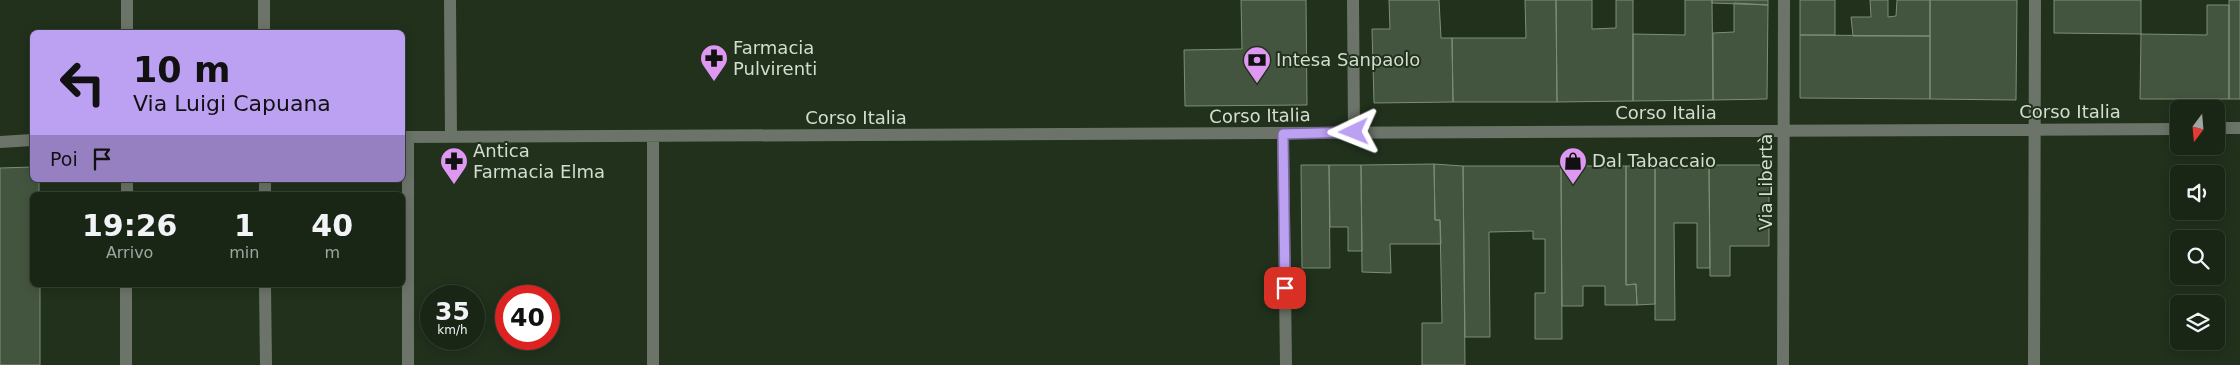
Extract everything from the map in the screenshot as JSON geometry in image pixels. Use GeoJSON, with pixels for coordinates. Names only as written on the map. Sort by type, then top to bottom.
{"type":"FeatureCollection","features":[{"type":"Feature","properties":{"kind":"street"},"geometry":{"type":"LineString","coordinates":[[127,0],[127,30]]}},
{"type":"Feature","properties":{"kind":"street"},"geometry":{"type":"LineString","coordinates":[[264,0],[264,30]]}},
{"type":"Feature","properties":{"kind":"street"},"geometry":{"type":"LineString","coordinates":[[450,0],[451,137]]}},
{"type":"Feature","properties":{"kind":"street"},"geometry":{"type":"LineString","coordinates":[[1353,0],[1354,132]]}},
{"type":"Feature","properties":{"kind":"street","name":"Via Libertà"},"geometry":{"type":"LineString","coordinates":[[1783,365],[1784,0]]}},
{"type":"Feature","properties":{"kind":"street"},"geometry":{"type":"LineString","coordinates":[[2034,365],[2035,0]]}},
{"type":"Feature","properties":{"kind":"street"},"geometry":{"type":"LineString","coordinates":[[2225,128],[2240,128]]}},
{"type":"Feature","properties":{"kind":"street","name":"Corso Italia"},"geometry":{"type":"LineString","coordinates":[[406,138],[2170,129]]}},
{"type":"Feature","properties":{"kind":"street"},"geometry":{"type":"LineString","coordinates":[[1283,134],[1286,365]]}},
{"type":"Feature","properties":{"kind":"street"},"geometry":{"type":"LineString","coordinates":[[653,136],[653,365]]}},
{"type":"Feature","properties":{"kind":"street"},"geometry":{"type":"LineString","coordinates":[[406,138],[408,365]]}},
{"type":"Feature","properties":{"kind":"street"},"geometry":{"type":"LineString","coordinates":[[0,142],[30,140]]}},
{"type":"Feature","properties":{"kind":"street"},"geometry":{"type":"LineString","coordinates":[[126,287],[126,365]]}},
{"type":"Feature","properties":{"kind":"street"},"geometry":{"type":"LineString","coordinates":[[265,287],[266,365]]}},
{"type":"Feature","properties":{"kind":"building"},"geometry":{"type":"Polygon","coordinates":[[[1241,0],[1306,0],[1307,105],[1185,106],[1184,50],[1242,49],[1241,0]]]}},
{"type":"Feature","properties":{"kind":"building"},"geometry":{"type":"Polygon","coordinates":[[[1389,0],[1439,0],[1441,38],[1452,38],[1453,102],[1374,103],[1372,29],[1390,29],[1389,0]]]}},
{"type":"Feature","properties":{"kind":"building"},"geometry":{"type":"Polygon","coordinates":[[[1525,0],[1556,0],[1557,102],[1453,102],[1452,38],[1526,38],[1525,0]]]}},
{"type":"Feature","properties":{"kind":"building"},"geometry":{"type":"Polygon","coordinates":[[[1556,0],[1592,0],[1592,29],[1616,28],[1616,0],[1633,0],[1633,101],[1557,102],[1556,0]]]}},
{"type":"Feature","properties":{"kind":"building"},"geometry":{"type":"Polygon","coordinates":[[[1685,0],[1712,0],[1713,100],[1633,101],[1633,34],[1685,35],[1685,0]]]}},
{"type":"Feature","properties":{"kind":"building"},"geometry":{"type":"Polygon","coordinates":[[[1712,0],[1768,0],[1768,5],[1712,3],[1712,0]]]}},
{"type":"Feature","properties":{"kind":"building"},"geometry":{"type":"Polygon","coordinates":[[[1800,0],[1835,0],[1835,35],[1800,35],[1800,0]]]}},
{"type":"Feature","properties":{"kind":"building"},"geometry":{"type":"Polygon","coordinates":[[[1870,0],[1888,0],[1888,17],[1896,16],[1897,0],[1930,0],[1930,36],[1853,36],[1851,17],[1871,17],[1870,0]]]}},
{"type":"Feature","properties":{"kind":"building"},"geometry":{"type":"Polygon","coordinates":[[[1930,0],[2017,0],[2016,100],[1930,99],[1930,0]]]}},
{"type":"Feature","properties":{"kind":"building"},"geometry":{"type":"Polygon","coordinates":[[[2054,0],[2141,0],[2141,34],[2054,33],[2054,0]]]}},
{"type":"Feature","properties":{"kind":"building"},"geometry":{"type":"Polygon","coordinates":[[[2229,0],[2240,0],[2240,99],[2229,99],[2229,0]]]}},
{"type":"Feature","properties":{"kind":"building"},"geometry":{"type":"Polygon","coordinates":[[[1734,3],[1768,5],[1767,99],[1713,100],[1713,33],[1734,32],[1734,3]]]}},
{"type":"Feature","properties":{"kind":"building"},"geometry":{"type":"Polygon","coordinates":[[[2207,5],[2229,5],[2229,99],[2140,99],[2141,34],[2207,35],[2207,5]]]}},
{"type":"Feature","properties":{"kind":"building"},"geometry":{"type":"Polygon","coordinates":[[[1800,35],[1930,36],[1930,99],[1800,98],[1800,35]]]}},
{"type":"Feature","properties":{"kind":"building"},"geometry":{"type":"Polygon","coordinates":[[[1434,164],[1463,166],[1465,365],[1422,365],[1422,323],[1442,323],[1440,220],[1435,220],[1434,164]]]}},
{"type":"Feature","properties":{"kind":"building"},"geometry":{"type":"Polygon","coordinates":[[[1434,164],[1435,220],[1440,220],[1441,244],[1390,244],[1391,273],[1362,272],[1361,165],[1434,164]]]}},
{"type":"Feature","properties":{"kind":"building"},"geometry":{"type":"Polygon","coordinates":[[[1301,165],[1329,165],[1330,268],[1302,268],[1301,165]]]}},
{"type":"Feature","properties":{"kind":"building"},"geometry":{"type":"Polygon","coordinates":[[[1329,165],[1361,165],[1362,251],[1348,251],[1348,227],[1330,227],[1329,165]]]}},
{"type":"Feature","properties":{"kind":"building"},"geometry":{"type":"Polygon","coordinates":[[[1709,165],[1710,268],[1697,268],[1697,223],[1674,223],[1675,320],[1655,320],[1655,166],[1709,165]]]}},
{"type":"Feature","properties":{"kind":"building"},"geometry":{"type":"Polygon","coordinates":[[[1709,165],[1769,165],[1769,246],[1730,246],[1730,276],[1710,276],[1709,165]]]}},
{"type":"Feature","properties":{"kind":"building"},"geometry":{"type":"Polygon","coordinates":[[[1463,166],[1561,166],[1562,339],[1535,339],[1535,293],[1545,293],[1545,239],[1533,239],[1533,231],[1489,232],[1490,337],[1465,337],[1463,166]]]}},
{"type":"Feature","properties":{"kind":"building"},"geometry":{"type":"Polygon","coordinates":[[[1561,166],[1626,166],[1626,285],[1636,284],[1637,305],[1605,305],[1605,286],[1583,286],[1583,306],[1562,306],[1561,166]]]}},
{"type":"Feature","properties":{"kind":"building"},"geometry":{"type":"Polygon","coordinates":[[[1626,166],[1655,166],[1655,304],[1637,305],[1636,284],[1626,285],[1626,166]]]}},
{"type":"Feature","properties":{"kind":"building"},"geometry":{"type":"Polygon","coordinates":[[[30,167],[30,182],[39,182],[39,192],[30,192],[30,287],[40,287],[40,365],[0,365],[0,168],[30,167]]]}},
{"type":"Feature","properties":{"kind":"place","name":"Farmacia Pulvirenti"},"geometry":{"type":"Point","coordinates":[714,82]}},
{"type":"Feature","properties":{"kind":"place","name":"Intesa Sanpaolo"},"geometry":{"type":"Point","coordinates":[1257,84]}},
{"type":"Feature","properties":{"kind":"place","name":"Antica Farmacia Elma"},"geometry":{"type":"Point","coordinates":[454,185]}},
{"type":"Feature","properties":{"kind":"place","name":"Dal Tabaccaio"},"geometry":{"type":"Point","coordinates":[1573,185]}},
{"type":"Feature","properties":{"kind":"route"},"geometry":{"type":"LineString","coordinates":[[1285,288],[1283,134],[1354,132]]}}]}
